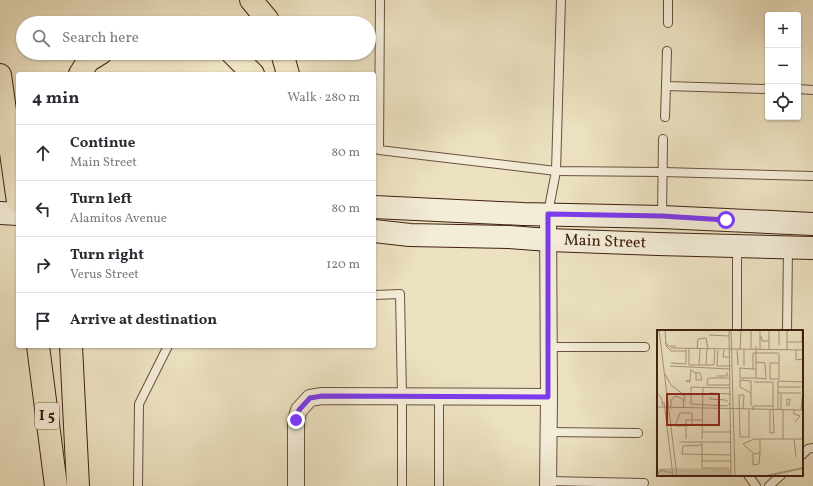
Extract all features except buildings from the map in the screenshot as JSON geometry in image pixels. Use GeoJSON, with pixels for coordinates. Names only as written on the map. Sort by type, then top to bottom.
{"type":"FeatureCollection","features":[{"type":"Feature","properties":{"kind":"highway"},"geometry":{"type":"LineString","coordinates":[[251,0],[264,16]]}},
{"type":"Feature","properties":{"kind":"highway"},"geometry":{"type":"LineString","coordinates":[[81,72],[90,60]]}},
{"type":"Feature","properties":{"kind":"highway"},"geometry":{"type":"LineString","coordinates":[[239,60],[250,72]]}},
{"type":"Feature","properties":{"kind":"highway"},"geometry":{"type":"LineString","coordinates":[[284,60],[287,72]]}},
{"type":"Feature","properties":{"kind":"highway"},"geometry":{"type":"LineString","coordinates":[[0,75],[16,188]]}},
{"type":"Feature","properties":{"kind":"highway","name":"I 5"},"geometry":{"type":"LineString","coordinates":[[38,348],[56,486]]}},
{"type":"Feature","properties":{"kind":"highway"},"geometry":{"type":"LineString","coordinates":[[71,348],[78,486]]}},
{"type":"Feature","properties":{"kind":"main road","name":"Main Street"},"geometry":{"type":"LineString","coordinates":[[376,207],[548,214],[662,216],[813,224]]}},
{"type":"Feature","properties":{"kind":"main road"},"geometry":{"type":"LineString","coordinates":[[0,213],[16,214]]}},
{"type":"Feature","properties":{"kind":"main road","name":"Main Street"},"geometry":{"type":"LineString","coordinates":[[376,231],[410,235],[813,248]]}},
{"type":"Feature","properties":{"kind":"street"},"geometry":{"type":"LineString","coordinates":[[548,214],[548,484]]}},
{"type":"Feature","properties":{"kind":"street"},"geometry":{"type":"LineString","coordinates":[[296,486],[296,420],[299,410],[310,398],[322,396],[548,397]]}},
{"type":"Feature","properties":{"kind":"lane"},"geometry":{"type":"LineString","coordinates":[[380,0],[379,150],[556,171],[813,176]]}},
{"type":"Feature","properties":{"kind":"lane"},"geometry":{"type":"LineString","coordinates":[[548,214],[556,171],[561,0]]}},
{"type":"Feature","properties":{"kind":"lane"},"geometry":{"type":"LineString","coordinates":[[668,0],[668,23]]}},
{"type":"Feature","properties":{"kind":"lane"},"geometry":{"type":"LineString","coordinates":[[665,118],[667,51]]}},
{"type":"Feature","properties":{"kind":"lane"},"geometry":{"type":"LineString","coordinates":[[666,86],[765,89]]}},
{"type":"Feature","properties":{"kind":"lane"},"geometry":{"type":"LineString","coordinates":[[801,89],[813,90]]}},
{"type":"Feature","properties":{"kind":"lane"},"geometry":{"type":"LineString","coordinates":[[662,216],[663,139]]}},
{"type":"Feature","properties":{"kind":"lane"},"geometry":{"type":"LineString","coordinates":[[737,330],[738,245]]}},
{"type":"Feature","properties":{"kind":"lane"},"geometry":{"type":"LineString","coordinates":[[787,330],[788,247]]}},
{"type":"Feature","properties":{"kind":"lane"},"geometry":{"type":"LineString","coordinates":[[376,295],[400,294],[402,486]]}},
{"type":"Feature","properties":{"kind":"lane"},"geometry":{"type":"LineString","coordinates":[[548,347],[645,347]]}},
{"type":"Feature","properties":{"kind":"lane"},"geometry":{"type":"LineString","coordinates":[[138,486],[139,404],[167,348]]}},
{"type":"Feature","properties":{"kind":"lane"},"geometry":{"type":"LineString","coordinates":[[439,396],[439,486]]}},
{"type":"Feature","properties":{"kind":"lane"},"geometry":{"type":"LineString","coordinates":[[548,432],[638,433]]}},
{"type":"Feature","properties":{"kind":"lane"},"geometry":{"type":"LineString","coordinates":[[803,454],[808,449],[813,448]]}},
{"type":"Feature","properties":{"kind":"lane"},"geometry":{"type":"LineString","coordinates":[[749,476],[756,486]]}},
{"type":"Feature","properties":{"kind":"lane"},"geometry":{"type":"LineString","coordinates":[[769,486],[779,476]]}},
{"type":"Feature","properties":{"kind":"lane"},"geometry":{"type":"LineString","coordinates":[[548,484],[644,483]]}},
{"type":"Feature","properties":{"kind":"route"},"geometry":{"type":"LineString","coordinates":[[296,420],[299,410],[310,398],[322,396],[548,397],[548,214],[662,216],[726,220]]}}]}
